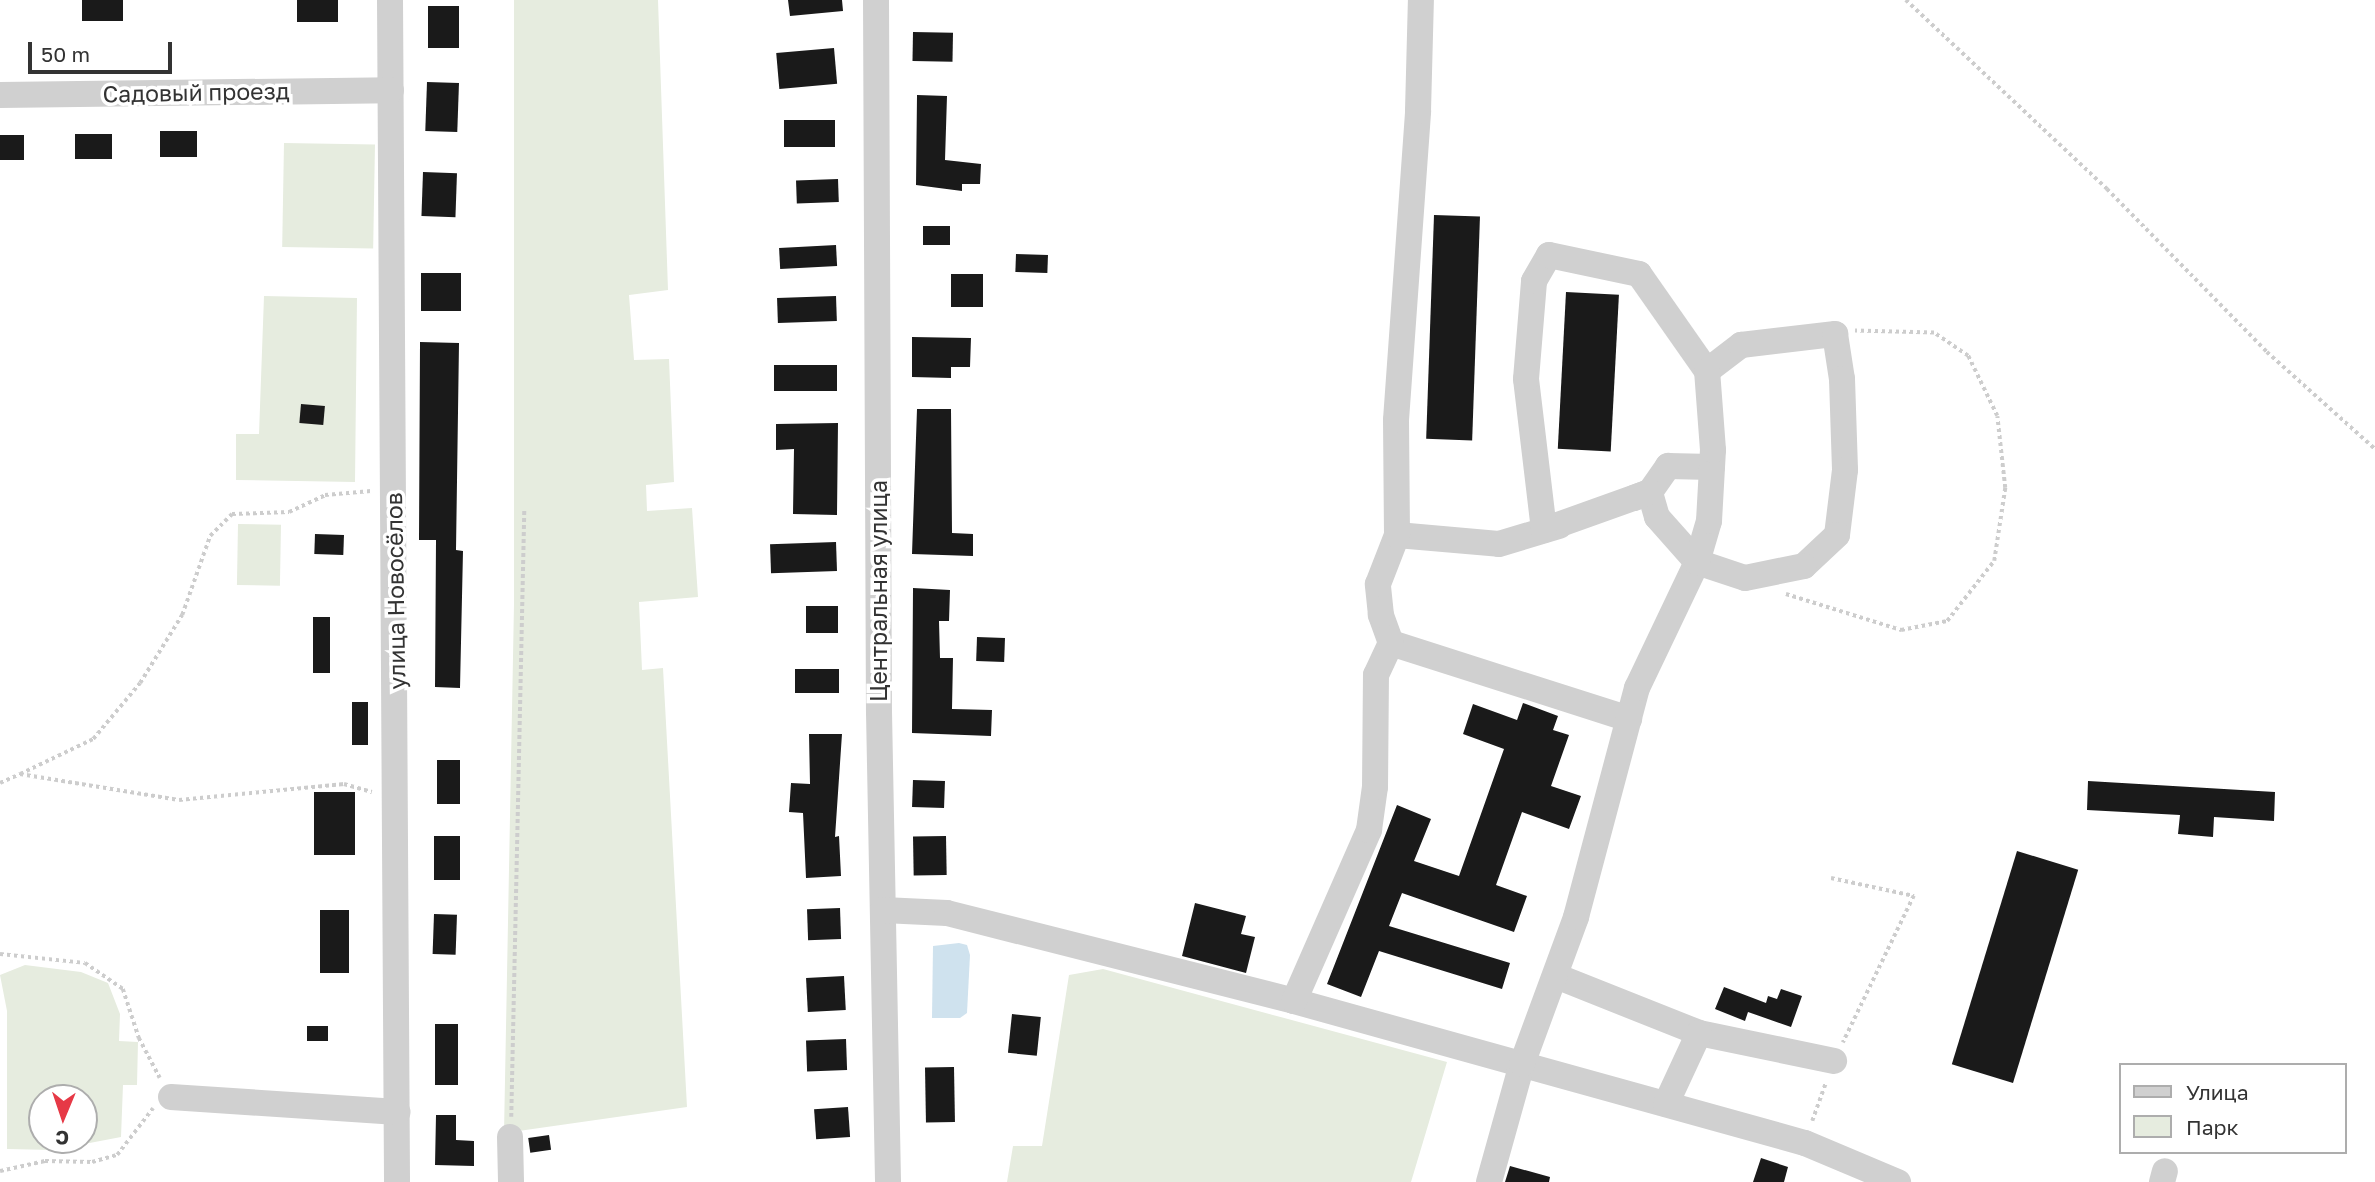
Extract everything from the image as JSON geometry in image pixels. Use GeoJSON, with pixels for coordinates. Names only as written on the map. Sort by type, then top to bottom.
{"type":"FeatureCollection","features":[{"type":"Feature","properties":{"kind":"street","name":"улица Новосёлов"},"geometry":{"type":"LineString","coordinates":[[390,0],[397,799],[397,1182]]}},
{"type":"Feature","properties":{"kind":"street","name":"Центральная улица"},"geometry":{"type":"LineString","coordinates":[[876,0],[883,910],[888,1182]]}},
{"type":"Feature","properties":{"kind":"street"},"geometry":{"type":"LineString","coordinates":[[1294,1002],[1369,830],[1375,787],[1376,675],[1391,643],[1381,615],[1378,584],[1397,535],[1396,420],[1418,111],[1421,0]]}},
{"type":"Feature","properties":{"kind":"street","name":"Садовый проезд"},"geometry":{"type":"LineString","coordinates":[[0,95],[391,90]]}},
{"type":"Feature","properties":{"kind":"street"},"geometry":{"type":"LineString","coordinates":[[1489,1182],[1522,1063],[1556,976],[1637,688],[1697,562],[1709,522],[1712,467],[1707,371],[1639,275],[1549,255],[1534,281],[1526,379],[1544,530]]}},
{"type":"Feature","properties":{"kind":"street"},"geometry":{"type":"LineString","coordinates":[[1650,492],[1657,517],[1697,562],[1745,578],[1804,566],[1838,535],[1844,470],[1842,379],[1835,334],[1741,345],[1707,371]]}},
{"type":"Feature","properties":{"kind":"street"},"geometry":{"type":"LineString","coordinates":[[1397,535],[1499,544],[1650,492],[1668,466],[1712,467]]}},
{"type":"Feature","properties":{"kind":"street"},"geometry":{"type":"LineString","coordinates":[[1391,643],[1629,719]]}},
{"type":"Feature","properties":{"kind":"street"},"geometry":{"type":"LineString","coordinates":[[883,910],[947,913],[1522,1063],[1805,1143],[1898,1182]]}},
{"type":"Feature","properties":{"kind":"street"},"geometry":{"type":"LineString","coordinates":[[1556,976],[1699,1033],[1834,1061]]}},
{"type":"Feature","properties":{"kind":"street"},"geometry":{"type":"LineString","coordinates":[[1665,1104],[1699,1033]]}},
{"type":"Feature","properties":{"kind":"street"},"geometry":{"type":"LineString","coordinates":[[171,1097],[398,1112]]}},
{"type":"Feature","properties":{"kind":"street"},"geometry":{"type":"LineString","coordinates":[[510,1137],[511,1182]]}},
{"type":"Feature","properties":{"kind":"path"},"geometry":{"type":"LineString","coordinates":[[1906,0],[2107,189],[2267,352],[2375,449]]}},
{"type":"Feature","properties":{"kind":"path"},"geometry":{"type":"LineString","coordinates":[[1782,592],[1901,630],[1947,621],[1994,561],[2006,488],[1997,416],[1968,356],[1934,333],[1835,334]]}},
{"type":"Feature","properties":{"kind":"path"},"geometry":{"type":"LineString","coordinates":[[0,783],[93,739],[140,683],[182,615],[210,536],[232,514],[289,512],[325,495],[394,492]]}},
{"type":"Feature","properties":{"kind":"path"},"geometry":{"type":"LineString","coordinates":[[510,1137],[524,510]]}},
{"type":"Feature","properties":{"kind":"path"},"geometry":{"type":"LineString","coordinates":[[20,774],[179,800],[344,784],[397,799]]}},
{"type":"Feature","properties":{"kind":"path"},"geometry":{"type":"LineString","coordinates":[[1805,1143],[1834,1061],[1914,896],[1831,878]]}},
{"type":"Feature","properties":{"kind":"path"},"geometry":{"type":"LineString","coordinates":[[0,954],[85,963],[123,989],[139,1038],[171,1097],[144,1118],[117,1155],[92,1162],[46,1161],[0,1171]]}},
{"type":"Feature","properties":{"kind":"green space"},"geometry":{"type":"Polygon","coordinates":[[[514,0],[658,0],[668,290],[629,295],[634,360],[669,359],[674,482],[646,485],[647,511],[692,508],[698,597],[639,602],[642,670],[663,668],[687,1107],[504,1133],[514,604],[514,0]]]}},
{"type":"Feature","properties":{"kind":"green space"},"geometry":{"type":"Polygon","coordinates":[[[284,143],[375,145],[373,249],[282,247],[284,143]]]}},
{"type":"Feature","properties":{"kind":"green space"},"geometry":{"type":"Polygon","coordinates":[[[264,296],[357,298],[355,482],[236,480],[236,434],[259,434],[264,296]]]}},
{"type":"Feature","properties":{"kind":"green space"},"geometry":{"type":"Polygon","coordinates":[[[238,524],[281,525],[280,586],[237,585],[238,524]]]}},
{"type":"Feature","properties":{"kind":"green space"},"geometry":{"type":"Polygon","coordinates":[[[25,965],[81,972],[108,983],[120,1014],[119,1041],[138,1042],[137,1085],[123,1085],[121,1137],[98,1141],[98,1084],[28,1084],[28,1149],[7,1149],[7,1011],[0,975],[25,965]]]}},
{"type":"Feature","properties":{"kind":"green space"},"geometry":{"type":"Polygon","coordinates":[[[1103,969],[1447,1062],[1411,1182],[1007,1182],[1013,1146],[1042,1146],[1069,975],[1103,969]]]}},
{"type":"Feature","properties":{"kind":"water"},"geometry":{"type":"Polygon","coordinates":[[[959,943],[967,945],[970,955],[967,1013],[960,1018],[932,1018],[933,946],[959,943]]]}},
{"type":"Feature","properties":{"kind":"building"},"geometry":{"type":"Polygon","coordinates":[[[82,0],[123,0],[123,21],[82,21],[82,0]]]}},
{"type":"Feature","properties":{"kind":"building"},"geometry":{"type":"Polygon","coordinates":[[[297,0],[338,0],[338,22],[297,22],[297,0]]]}},
{"type":"Feature","properties":{"kind":"building"},"geometry":{"type":"Polygon","coordinates":[[[788,0],[842,0],[843,11],[790,16],[788,0]]]}},
{"type":"Feature","properties":{"kind":"building"},"geometry":{"type":"Polygon","coordinates":[[[428,6],[459,6],[459,48],[428,48],[428,6]]]}},
{"type":"Feature","properties":{"kind":"building"},"geometry":{"type":"Polygon","coordinates":[[[913,32],[953,33],[952,62],[912,61],[913,32]]]}},
{"type":"Feature","properties":{"kind":"building"},"geometry":{"type":"Polygon","coordinates":[[[834,48],[837,84],[779,89],[776,53],[834,48]]]}},
{"type":"Feature","properties":{"kind":"building"},"geometry":{"type":"Polygon","coordinates":[[[427,82],[459,83],[457,132],[425,131],[427,82]]]}},
{"type":"Feature","properties":{"kind":"building"},"geometry":{"type":"Polygon","coordinates":[[[917,95],[947,96],[945,160],[981,164],[980,184],[962,184],[962,191],[916,185],[917,95]]]}},
{"type":"Feature","properties":{"kind":"building"},"geometry":{"type":"Polygon","coordinates":[[[784,120],[835,120],[835,147],[784,147],[784,120]]]}},
{"type":"Feature","properties":{"kind":"building"},"geometry":{"type":"Polygon","coordinates":[[[160,131],[197,131],[197,157],[160,157],[160,131]]]}},
{"type":"Feature","properties":{"kind":"building"},"geometry":{"type":"Polygon","coordinates":[[[75,134],[112,134],[112,159],[75,159],[75,134]]]}},
{"type":"Feature","properties":{"kind":"building"},"geometry":{"type":"Polygon","coordinates":[[[0,135],[24,135],[24,160],[0,160],[0,135]]]}},
{"type":"Feature","properties":{"kind":"building"},"geometry":{"type":"Polygon","coordinates":[[[423,172],[457,173],[455,217],[421,216],[423,172]]]}},
{"type":"Feature","properties":{"kind":"building"},"geometry":{"type":"Polygon","coordinates":[[[838,179],[839,202],[797,203],[796,180],[838,179]]]}},
{"type":"Feature","properties":{"kind":"building"},"geometry":{"type":"Polygon","coordinates":[[[1434,215],[1480,217],[1472,440],[1426,439],[1434,215]]]}},
{"type":"Feature","properties":{"kind":"building"},"geometry":{"type":"Polygon","coordinates":[[[923,226],[950,226],[950,245],[923,245],[923,226]]]}},
{"type":"Feature","properties":{"kind":"building"},"geometry":{"type":"Polygon","coordinates":[[[836,245],[837,266],[780,269],[779,248],[836,245]]]}},
{"type":"Feature","properties":{"kind":"building"},"geometry":{"type":"Polygon","coordinates":[[[1016,254],[1048,255],[1047,273],[1015,272],[1016,254]]]}},
{"type":"Feature","properties":{"kind":"building"},"geometry":{"type":"Polygon","coordinates":[[[421,273],[461,273],[461,311],[421,311],[421,273]]]}},
{"type":"Feature","properties":{"kind":"building"},"geometry":{"type":"Polygon","coordinates":[[[951,274],[983,274],[983,307],[951,307],[951,274]]]}},
{"type":"Feature","properties":{"kind":"building"},"geometry":{"type":"Polygon","coordinates":[[[1566,292],[1619,295],[1611,452],[1558,449],[1566,292]]]}},
{"type":"Feature","properties":{"kind":"building"},"geometry":{"type":"Polygon","coordinates":[[[836,296],[837,321],[778,323],[777,298],[836,296]]]}},
{"type":"Feature","properties":{"kind":"building"},"geometry":{"type":"Polygon","coordinates":[[[912,337],[971,338],[970,367],[951,367],[951,378],[912,377],[912,337]]]}},
{"type":"Feature","properties":{"kind":"building"},"geometry":{"type":"Polygon","coordinates":[[[420,342],[459,343],[456,550],[463,551],[460,688],[435,687],[436,540],[419,540],[420,342]]]}},
{"type":"Feature","properties":{"kind":"building"},"geometry":{"type":"Polygon","coordinates":[[[774,365],[837,365],[837,391],[774,391],[774,365]]]}},
{"type":"Feature","properties":{"kind":"building"},"geometry":{"type":"Polygon","coordinates":[[[301,404],[325,406],[323,425],[299,423],[301,404]]]}},
{"type":"Feature","properties":{"kind":"building"},"geometry":{"type":"Polygon","coordinates":[[[917,409],[951,409],[952,533],[973,534],[973,556],[912,554],[917,409]]]}},
{"type":"Feature","properties":{"kind":"building"},"geometry":{"type":"Polygon","coordinates":[[[838,423],[837,515],[793,514],[794,449],[776,450],[776,424],[838,423]]]}},
{"type":"Feature","properties":{"kind":"building"},"geometry":{"type":"Polygon","coordinates":[[[315,534],[344,535],[343,555],[314,554],[315,534]]]}},
{"type":"Feature","properties":{"kind":"building"},"geometry":{"type":"Polygon","coordinates":[[[836,542],[837,571],[771,573],[770,544],[836,542]]]}},
{"type":"Feature","properties":{"kind":"building"},"geometry":{"type":"Polygon","coordinates":[[[913,588],[950,590],[949,621],[939,621],[940,658],[953,658],[952,709],[992,710],[991,736],[912,733],[913,588]]]}},
{"type":"Feature","properties":{"kind":"building"},"geometry":{"type":"Polygon","coordinates":[[[806,606],[838,606],[838,633],[806,633],[806,606]]]}},
{"type":"Feature","properties":{"kind":"building"},"geometry":{"type":"Polygon","coordinates":[[[313,617],[330,617],[330,673],[313,673],[313,617]]]}},
{"type":"Feature","properties":{"kind":"building"},"geometry":{"type":"Polygon","coordinates":[[[977,637],[1005,638],[1004,662],[976,661],[977,637]]]}},
{"type":"Feature","properties":{"kind":"building"},"geometry":{"type":"Polygon","coordinates":[[[795,669],[839,669],[839,693],[795,693],[795,669]]]}},
{"type":"Feature","properties":{"kind":"building"},"geometry":{"type":"Polygon","coordinates":[[[352,702],[368,702],[368,745],[352,745],[352,702]]]}},
{"type":"Feature","properties":{"kind":"building"},"geometry":{"type":"Polygon","coordinates":[[[1523,703],[1558,716],[1553,730],[1569,735],[1551,786],[1581,796],[1569,829],[1522,812],[1496,885],[1527,896],[1514,932],[1402,893],[1389,926],[1510,963],[1502,989],[1379,951],[1361,997],[1327,984],[1397,805],[1431,819],[1414,861],[1459,876],[1504,749],[1463,734],[1473,704],[1517,720],[1523,703]]]}},
{"type":"Feature","properties":{"kind":"building"},"geometry":{"type":"Polygon","coordinates":[[[809,734],[842,734],[835,837],[839,836],[841,876],[806,878],[803,813],[789,812],[791,783],[810,784],[809,734]]]}},
{"type":"Feature","properties":{"kind":"building"},"geometry":{"type":"Polygon","coordinates":[[[437,760],[460,760],[460,804],[437,804],[437,760]]]}},
{"type":"Feature","properties":{"kind":"building"},"geometry":{"type":"Polygon","coordinates":[[[913,780],[945,781],[944,808],[912,807],[913,780]]]}},
{"type":"Feature","properties":{"kind":"building"},"geometry":{"type":"Polygon","coordinates":[[[2088,781],[2275,792],[2274,821],[2214,817],[2213,837],[2178,834],[2180,815],[2087,810],[2088,781]]]}},
{"type":"Feature","properties":{"kind":"building"},"geometry":{"type":"Polygon","coordinates":[[[314,792],[355,792],[355,855],[314,855],[314,792]]]}},
{"type":"Feature","properties":{"kind":"building"},"geometry":{"type":"Polygon","coordinates":[[[434,836],[460,836],[460,880],[434,880],[434,836]]]}},
{"type":"Feature","properties":{"kind":"building"},"geometry":{"type":"Polygon","coordinates":[[[946,836],[947,875],[914,876],[913,837],[946,836]]]}},
{"type":"Feature","properties":{"kind":"building"},"geometry":{"type":"Polygon","coordinates":[[[2017,851],[2078,870],[2013,1083],[1952,1064],[2017,851]]]}},
{"type":"Feature","properties":{"kind":"building"},"geometry":{"type":"Polygon","coordinates":[[[1195,903],[1246,916],[1241,934],[1255,937],[1246,973],[1182,956],[1195,903]]]}},
{"type":"Feature","properties":{"kind":"building"},"geometry":{"type":"Polygon","coordinates":[[[840,908],[841,939],[808,940],[807,909],[840,908]]]}},
{"type":"Feature","properties":{"kind":"building"},"geometry":{"type":"Polygon","coordinates":[[[320,910],[349,910],[349,973],[320,973],[320,910]]]}},
{"type":"Feature","properties":{"kind":"building"},"geometry":{"type":"Polygon","coordinates":[[[434,914],[457,915],[456,955],[433,954],[434,914]]]}},
{"type":"Feature","properties":{"kind":"building"},"geometry":{"type":"Polygon","coordinates":[[[844,976],[846,1010],[808,1012],[806,978],[844,976]]]}},
{"type":"Feature","properties":{"kind":"building"},"geometry":{"type":"Polygon","coordinates":[[[1724,987],[1766,1003],[1768,996],[1777,999],[1781,989],[1802,996],[1791,1027],[1748,1012],[1745,1021],[1715,1009],[1724,987]]]}},
{"type":"Feature","properties":{"kind":"building"},"geometry":{"type":"Polygon","coordinates":[[[1012,1014],[1041,1017],[1037,1056],[1008,1053],[1012,1014]]]}},
{"type":"Feature","properties":{"kind":"building"},"geometry":{"type":"Polygon","coordinates":[[[435,1024],[458,1024],[458,1085],[435,1085],[435,1024]]]}},
{"type":"Feature","properties":{"kind":"building"},"geometry":{"type":"Polygon","coordinates":[[[307,1026],[328,1026],[328,1041],[307,1041],[307,1026]]]}},
{"type":"Feature","properties":{"kind":"building"},"geometry":{"type":"Polygon","coordinates":[[[846,1039],[847,1070],[807,1071],[806,1040],[846,1039]]]}},
{"type":"Feature","properties":{"kind":"building"},"geometry":{"type":"Polygon","coordinates":[[[954,1067],[955,1122],[926,1122],[925,1068],[954,1067]]]}},
{"type":"Feature","properties":{"kind":"building"},"geometry":{"type":"Polygon","coordinates":[[[848,1107],[850,1137],[816,1139],[814,1109],[848,1107]]]}},
{"type":"Feature","properties":{"kind":"building"},"geometry":{"type":"Polygon","coordinates":[[[436,1115],[456,1115],[456,1140],[474,1141],[474,1166],[435,1165],[436,1115]]]}},
{"type":"Feature","properties":{"kind":"building"},"geometry":{"type":"Polygon","coordinates":[[[549,1135],[551,1150],[530,1153],[528,1138],[549,1135]]]}},
{"type":"Feature","properties":{"kind":"building"},"geometry":{"type":"Polygon","coordinates":[[[1761,1158],[1788,1167],[1784,1182],[1753,1182],[1761,1158]]]}},
{"type":"Feature","properties":{"kind":"building"},"geometry":{"type":"Polygon","coordinates":[[[1510,1166],[1550,1177],[1549,1182],[1505,1182],[1510,1166]]]}}]}
